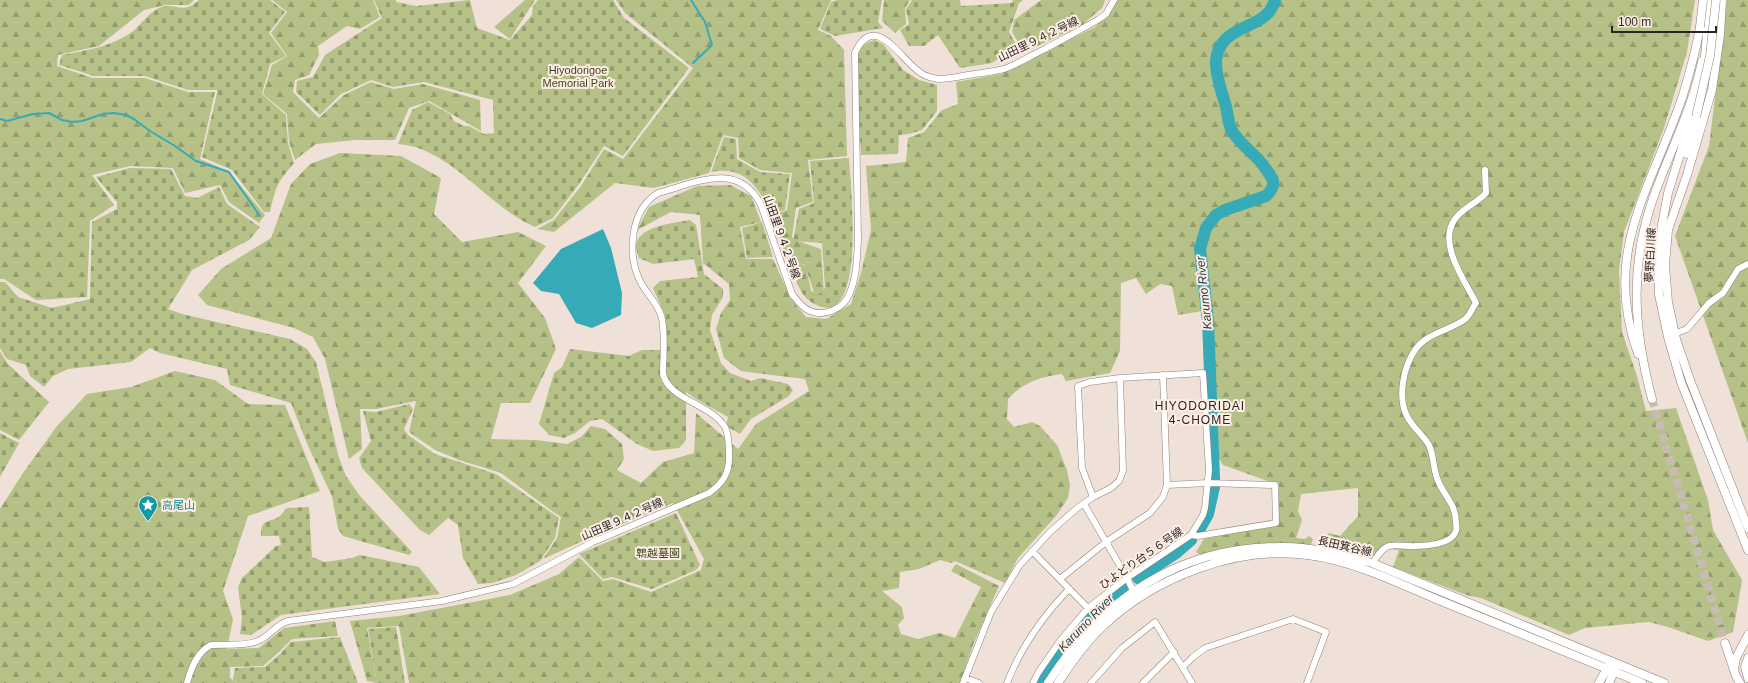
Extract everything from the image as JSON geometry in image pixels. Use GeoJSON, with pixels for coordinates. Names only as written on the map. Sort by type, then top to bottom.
{"type":"FeatureCollection","features":[{"type":"Feature","properties":{"kind":"street","name":"山田里９４２号線"},"geometry":{"type":"LineString","coordinates":[[187,683],[197,657],[206,647],[211,645],[243,643],[262,639],[275,628],[288,621],[442,601],[513,584],[593,542],[709,493],[721,484],[728,470],[730,457],[729,441],[725,427],[713,414],[692,403],[670,387],[664,380],[663,324],[661,314],[640,281],[634,263],[632,239],[641,210],[652,197],[658,193],[714,178],[726,178],[742,182],[756,194],[792,294],[798,303],[809,311],[820,314],[834,310],[844,303],[849,295],[856,269],[858,239],[855,53],[865,39],[877,36],[884,38],[890,42],[916,70],[926,76],[934,78],[950,78],[997,70],[1019,62],[1099,19],[1106,14],[1114,0]]}},
{"type":"Feature","properties":{"kind":"street"},"geometry":{"type":"LineString","coordinates":[[1652,399],[1629,329],[1625,297],[1625,261],[1631,229],[1683,95],[1695,52],[1703,0]]}},
{"type":"Feature","properties":{"kind":"street","name":"夢野白川線"},"geometry":{"type":"LineString","coordinates":[[1710,0],[1706,34],[1706,54],[1702,77],[1668,193],[1665,228],[1665,265],[1668,302],[1674,334],[1690,380],[1748,528]]}},
{"type":"Feature","properties":{"kind":"street"},"geometry":{"type":"LineString","coordinates":[[1665,228],[1696,117],[1710,56],[1716,0]]}},
{"type":"Feature","properties":{"kind":"street","name":"夢野白川線"},"geometry":{"type":"LineString","coordinates":[[1722,0],[1720,35],[1712,90],[1687,175],[1665,228],[1658,264],[1659,295],[1668,337],[1682,382],[1748,550]]}},
{"type":"Feature","properties":{"kind":"street"},"geometry":{"type":"LineString","coordinates":[[1646,377],[1637,330],[1637,271],[1640,240],[1655,193],[1690,106],[1702,63],[1706,34]]}},
{"type":"Feature","properties":{"kind":"street"},"geometry":{"type":"LineString","coordinates":[[1372,563],[1378,555],[1389,546],[1416,546],[1438,543],[1453,537],[1457,531],[1456,513],[1437,477],[1432,452],[1427,442],[1407,418],[1404,411],[1402,397],[1403,382],[1412,356],[1422,342],[1466,319],[1476,304],[1449,247],[1449,233],[1455,218],[1486,193],[1485,170]]}},
{"type":"Feature","properties":{"kind":"street"},"geometry":{"type":"LineString","coordinates":[[1674,334],[1687,329],[1709,303],[1723,293],[1738,269],[1748,264]]}},
{"type":"Feature","properties":{"kind":"street","name":"ひよどり台５６号線"},"geometry":{"type":"LineString","coordinates":[[1033,683],[1038,673],[1060,641],[1088,608],[1127,578],[1192,535],[1205,508],[1208,483],[1203,373],[1120,378],[1090,382],[1078,386],[1082,468],[1093,497]]}},
{"type":"Feature","properties":{"kind":"street"},"geometry":{"type":"LineString","coordinates":[[1060,579],[1106,542],[1150,513],[1163,497],[1167,485],[1163,375]]}},
{"type":"Feature","properties":{"kind":"street"},"geometry":{"type":"LineString","coordinates":[[979,683],[964,681],[991,612],[1019,566],[1050,532],[1093,497],[1111,488],[1119,481],[1123,471],[1120,378]]}},
{"type":"Feature","properties":{"kind":"street"},"geometry":{"type":"LineString","coordinates":[[1728,478],[1748,517]]}},
{"type":"Feature","properties":{"kind":"street"},"geometry":{"type":"LineString","coordinates":[[1167,485],[1208,483],[1275,485],[1276,523],[1198,536],[1192,535]]}},
{"type":"Feature","properties":{"kind":"street"},"geometry":{"type":"LineString","coordinates":[[1084,504],[1127,578],[1135,595]]}},
{"type":"Feature","properties":{"kind":"street","name":"長田箕谷線"},"geometry":{"type":"LineString","coordinates":[[1048,683],[1062,661],[1081,637],[1098,620],[1178,567],[1223,552],[1255,547],[1284,546],[1337,553],[1372,563],[1613,666],[1642,683]]}},
{"type":"Feature","properties":{"kind":"street"},"geometry":{"type":"LineString","coordinates":[[1032,551],[1088,608]]}},
{"type":"Feature","properties":{"kind":"street","name":"長田箕谷線"},"geometry":{"type":"LineString","coordinates":[[1058,683],[1086,643],[1135,595],[1181,575],[1225,561],[1256,556],[1284,554],[1308,555],[1366,570],[1613,666],[1664,683]]}},
{"type":"Feature","properties":{"kind":"street"},"geometry":{"type":"LineString","coordinates":[[1007,683],[1031,636],[1052,606],[1069,589]]}},
{"type":"Feature","properties":{"kind":"street"},"geometry":{"type":"LineString","coordinates":[[1183,667],[1205,648],[1293,619],[1326,632],[1307,683]]}},
{"type":"Feature","properties":{"kind":"street"},"geometry":{"type":"LineString","coordinates":[[1091,683],[1122,648],[1155,622],[1192,683]]}},
{"type":"Feature","properties":{"kind":"street"},"geometry":{"type":"LineString","coordinates":[[1734,672],[1736,658],[1748,635]]}},
{"type":"Feature","properties":{"kind":"street"},"geometry":{"type":"LineString","coordinates":[[1725,644],[1734,672],[1740,683]]}},
{"type":"Feature","properties":{"kind":"street"},"geometry":{"type":"LineString","coordinates":[[1143,683],[1174,652]]}},
{"type":"Feature","properties":{"kind":"street"},"geometry":{"type":"LineString","coordinates":[[1748,658],[1745,667],[1748,678]]}},
{"type":"Feature","properties":{"kind":"street"},"geometry":{"type":"LineString","coordinates":[[1599,683],[1613,666]]}},
{"type":"Feature","properties":{"kind":"street"},"geometry":{"type":"LineString","coordinates":[[1609,683],[1613,666]]}},
{"type":"Feature","properties":{"kind":"green space"},"geometry":{"type":"Polygon","coordinates":[[[0,0],[194,0],[189,5],[165,5],[144,10],[99,46],[58,55],[57,66],[93,78],[145,78],[188,92],[215,92],[200,159],[228,171],[265,215],[259,223],[229,202],[220,185],[185,193],[173,168],[130,166],[92,175],[114,205],[90,221],[87,297],[36,300],[4,279],[0,279],[0,0]]]}},
{"type":"Feature","properties":{"kind":"green space"},"geometry":{"type":"Polygon","coordinates":[[[199,0],[270,0],[285,12],[269,33],[286,56],[270,64],[262,94],[286,115],[288,143],[294,163],[278,185],[270,212],[264,212],[232,170],[202,157],[217,90],[188,90],[145,76],[94,76],[59,65],[62,55],[107,45],[124,37],[132,32],[159,8],[164,6],[183,8],[188,7],[199,0]]]}},
{"type":"Feature","properties":{"kind":"green space"},"geometry":{"type":"Polygon","coordinates":[[[272,0],[373,0],[380,17],[360,29],[347,26],[318,46],[319,55],[309,75],[295,80],[293,92],[319,118],[344,95],[371,82],[394,89],[423,84],[480,100],[481,131],[429,101],[409,108],[395,140],[355,140],[316,144],[295,160],[289,142],[287,114],[263,94],[272,65],[287,56],[271,33],[287,12],[272,0]]]}},
{"type":"Feature","properties":{"kind":"green space","name":"Hiyodorigoe Memorial Park"},"geometry":{"type":"Polygon","coordinates":[[[374,0],[396,0],[396,2],[416,6],[470,0],[477,28],[510,40],[532,15],[533,6],[538,0],[613,0],[624,18],[689,68],[623,156],[604,146],[579,184],[553,218],[535,227],[518,218],[452,167],[435,156],[417,148],[398,144],[412,110],[428,102],[450,114],[454,121],[464,126],[469,126],[484,134],[494,133],[493,100],[424,82],[393,87],[371,80],[341,94],[320,115],[296,92],[297,81],[313,77],[325,55],[382,18],[374,0]]]}},
{"type":"Feature","properties":{"kind":"green space"},"geometry":{"type":"Polygon","coordinates":[[[525,0],[535,0],[510,39],[494,27],[525,0]]]}},
{"type":"Feature","properties":{"kind":"green space"},"geometry":{"type":"Polygon","coordinates":[[[616,0],[831,0],[818,30],[831,36],[844,50],[847,156],[808,160],[813,202],[796,208],[792,237],[795,240],[821,249],[824,293],[815,296],[805,265],[787,260],[777,230],[779,213],[787,210],[792,173],[760,170],[739,158],[738,138],[723,135],[709,173],[654,188],[615,183],[554,232],[537,229],[554,220],[581,186],[604,149],[623,159],[693,68],[625,13],[616,0]]]}},
{"type":"Feature","properties":{"kind":"green space"},"geometry":{"type":"Polygon","coordinates":[[[837,0],[882,0],[878,22],[883,28],[835,36],[820,29],[831,2],[837,0]]]}},
{"type":"Feature","properties":{"kind":"green space"},"geometry":{"type":"Polygon","coordinates":[[[884,0],[910,0],[905,8],[906,24],[895,33],[882,21],[884,0]]]}},
{"type":"Feature","properties":{"kind":"green space"},"geometry":{"type":"Polygon","coordinates":[[[912,0],[960,0],[961,6],[1012,3],[1013,0],[1023,0],[1019,3],[1009,32],[1017,46],[992,63],[960,68],[938,35],[924,46],[909,46],[900,30],[909,24],[906,9],[912,0]]]}},
{"type":"Feature","properties":{"kind":"green space"},"geometry":{"type":"Polygon","coordinates":[[[1041,0],[1105,0],[1102,8],[1082,25],[1003,62],[1020,46],[1012,32],[1014,20],[1041,0]]]}},
{"type":"Feature","properties":{"kind":"green space"},"geometry":{"type":"Polygon","coordinates":[[[1117,0],[1695,0],[1687,52],[1664,128],[1624,232],[1619,270],[1622,332],[1637,376],[1646,411],[1676,408],[1708,500],[1713,530],[1742,580],[1733,632],[1708,641],[1649,622],[1585,628],[1569,635],[1481,598],[1466,595],[1393,567],[1399,550],[1389,549],[1370,558],[1324,548],[1317,544],[1329,533],[1340,536],[1358,516],[1358,488],[1301,494],[1298,511],[1302,520],[1296,538],[1305,539],[1309,536],[1313,539],[1311,545],[1283,543],[1231,547],[1202,556],[1196,552],[1204,539],[1278,524],[1279,485],[1223,465],[1218,457],[1203,311],[1178,315],[1172,286],[1160,284],[1146,294],[1136,278],[1121,283],[1120,351],[1110,373],[1066,381],[1062,374],[1046,377],[1026,384],[1008,399],[1007,419],[1014,427],[1032,422],[1040,426],[1057,445],[1067,470],[1070,485],[1068,498],[1056,516],[1018,558],[1005,583],[955,561],[951,563],[940,560],[919,569],[900,572],[899,588],[882,591],[902,607],[904,618],[898,625],[901,634],[918,639],[939,633],[955,638],[981,587],[951,571],[956,564],[999,586],[973,645],[960,683],[409,683],[399,626],[367,628],[377,683],[367,681],[350,621],[399,616],[510,595],[559,574],[579,557],[603,581],[613,579],[651,592],[701,570],[704,559],[673,503],[600,533],[543,559],[557,538],[561,517],[501,473],[459,460],[435,450],[409,432],[416,401],[376,409],[360,409],[362,449],[349,459],[325,359],[313,337],[294,328],[207,305],[198,295],[221,269],[271,238],[291,184],[310,164],[340,153],[401,156],[441,178],[434,214],[462,242],[518,232],[546,246],[518,283],[545,318],[556,349],[530,403],[501,403],[491,439],[536,440],[567,444],[581,437],[591,426],[605,429],[622,444],[624,459],[617,470],[641,483],[663,462],[694,453],[696,413],[738,449],[756,424],[809,391],[805,379],[741,371],[724,358],[716,329],[721,313],[730,300],[729,284],[703,263],[700,215],[671,212],[637,230],[649,207],[697,186],[730,185],[751,196],[761,222],[740,227],[746,259],[773,259],[791,299],[806,317],[826,319],[851,304],[861,273],[871,230],[866,166],[906,162],[908,138],[924,132],[942,110],[958,104],[956,82],[1001,74],[1095,27],[1113,9],[1117,0]]]}},
{"type":"Feature","properties":{"kind":"green space"},"geometry":{"type":"Polygon","coordinates":[[[1727,0],[1748,0],[1748,443],[1675,236],[1709,146],[1727,0]]]}},
{"type":"Feature","properties":{"kind":"green space"},"geometry":{"type":"Polygon","coordinates":[[[875,40],[883,44],[903,70],[919,80],[937,85],[937,111],[922,130],[899,135],[898,154],[861,155],[855,61],[862,47],[875,40]]]}},
{"type":"Feature","properties":{"kind":"green space"},"geometry":{"type":"Polygon","coordinates":[[[724,137],[736,139],[737,159],[760,172],[790,174],[785,210],[772,214],[756,187],[742,175],[723,171],[711,172],[724,137]]]}},
{"type":"Feature","properties":{"kind":"green space"},"geometry":{"type":"Polygon","coordinates":[[[849,158],[852,218],[850,271],[845,292],[836,305],[822,307],[808,300],[803,294],[789,259],[806,266],[811,291],[820,294],[825,288],[822,243],[793,241],[799,209],[814,203],[810,161],[849,158]]]}},
{"type":"Feature","properties":{"kind":"green space"},"geometry":{"type":"Polygon","coordinates":[[[130,168],[171,169],[185,196],[197,198],[219,187],[227,204],[260,227],[249,240],[192,270],[168,309],[182,314],[290,339],[307,349],[316,362],[339,458],[346,476],[360,496],[412,552],[409,555],[343,536],[338,529],[332,496],[308,446],[291,403],[230,385],[227,369],[160,353],[150,348],[131,362],[68,369],[53,376],[44,387],[30,376],[26,365],[7,359],[0,348],[0,282],[5,282],[18,297],[52,308],[90,299],[92,222],[117,209],[117,202],[96,177],[130,168]]]}},
{"type":"Feature","properties":{"kind":"green space"},"geometry":{"type":"Polygon","coordinates":[[[690,220],[696,225],[704,274],[723,289],[723,297],[712,315],[710,330],[721,363],[730,373],[751,381],[760,378],[788,384],[793,390],[789,396],[751,419],[740,434],[726,426],[728,417],[686,392],[686,440],[679,448],[653,451],[637,444],[602,419],[590,421],[575,433],[564,438],[549,435],[539,424],[554,373],[562,367],[570,349],[629,356],[642,350],[666,350],[665,315],[653,288],[660,281],[698,277],[694,259],[653,264],[639,258],[636,246],[638,239],[650,230],[667,224],[690,220]]]}},
{"type":"Feature","properties":{"kind":"green space"},"geometry":{"type":"Polygon","coordinates":[[[762,222],[773,257],[747,258],[742,228],[762,222]]]}},
{"type":"Feature","properties":{"kind":"green space"},"geometry":{"type":"Polygon","coordinates":[[[0,351],[8,364],[49,402],[19,440],[0,430],[0,351]]]}},
{"type":"Feature","properties":{"kind":"green space"},"geometry":{"type":"Polygon","coordinates":[[[175,371],[215,380],[248,404],[285,405],[320,491],[248,516],[223,591],[233,619],[227,649],[259,648],[284,628],[335,621],[338,636],[292,639],[263,666],[230,667],[230,678],[237,683],[0,683],[0,509],[23,473],[57,426],[87,394],[131,387],[175,371]]]}},
{"type":"Feature","properties":{"kind":"green space"},"geometry":{"type":"Polygon","coordinates":[[[409,404],[413,409],[404,429],[408,435],[435,454],[496,474],[559,518],[555,538],[540,561],[516,575],[492,583],[478,584],[463,558],[458,525],[448,518],[429,535],[420,530],[362,468],[359,458],[371,441],[363,411],[376,412],[409,404]]]}},
{"type":"Feature","properties":{"kind":"green space"},"geometry":{"type":"Polygon","coordinates":[[[0,433],[19,443],[0,477],[0,433]]]}},
{"type":"Feature","properties":{"kind":"green space"},"geometry":{"type":"Polygon","coordinates":[[[309,507],[312,557],[325,562],[352,558],[360,555],[419,567],[440,594],[281,615],[251,635],[240,634],[242,618],[238,587],[242,578],[276,546],[281,545],[279,536],[261,536],[262,526],[264,523],[280,516],[287,508],[309,507]]]}},
{"type":"Feature","properties":{"kind":"green space","name":"鵯越墓園"},"geometry":{"type":"Polygon","coordinates":[[[676,513],[700,565],[696,570],[652,589],[612,577],[603,579],[579,554],[676,513]]]}},
{"type":"Feature","properties":{"kind":"green space"},"geometry":{"type":"Polygon","coordinates":[[[396,627],[405,683],[377,683],[368,629],[396,627]]]}},
{"type":"Feature","properties":{"kind":"green space"},"geometry":{"type":"Polygon","coordinates":[[[340,637],[358,683],[238,683],[233,680],[235,668],[265,667],[291,642],[340,637]]]}},
{"type":"Feature","properties":{"kind":"water"},"geometry":{"type":"Polygon","coordinates":[[[603,229],[611,248],[622,293],[621,315],[592,328],[576,323],[559,294],[541,291],[533,283],[561,249],[603,229]]]}},
{"type":"Feature","properties":{"kind":"waterway"},"geometry":{"type":"LineString","coordinates":[[691,0],[705,22],[712,45],[693,63]]}},
{"type":"Feature","properties":{"kind":"waterway","name":"Karumo River"},"geometry":{"type":"LineString","coordinates":[[1214,479],[1208,321],[1200,249],[1206,228],[1216,215],[1225,210],[1266,196],[1272,189],[1273,185],[1273,180],[1261,162],[1232,131],[1218,77],[1216,57],[1219,48],[1225,40],[1234,33],[1264,17],[1272,7],[1275,0]]}},
{"type":"Feature","properties":{"kind":"waterway"},"geometry":{"type":"LineString","coordinates":[[0,119],[7,121],[33,114],[49,113],[62,120],[72,122],[82,121],[103,114],[114,113],[126,115],[196,161],[229,172],[260,216]]}},
{"type":"Feature","properties":{"kind":"waterway","name":"Karumo River"},"geometry":{"type":"LineString","coordinates":[[1199,530],[1208,514],[1214,487]]}},
{"type":"Feature","properties":{"kind":"waterway","name":"Karumo River"},"geometry":{"type":"LineString","coordinates":[[1138,578],[1176,553],[1191,540]]}},
{"type":"Feature","properties":{"kind":"waterway","name":"Karumo River"},"geometry":{"type":"LineString","coordinates":[[1040,683],[1059,649],[1104,602],[1124,588]]}},
{"type":"Feature","properties":{"kind":"tunnel"},"geometry":{"type":"LineString","coordinates":[[1652,399],[1725,643]]}},
{"type":"Feature","properties":{"kind":"place","name":"高尾山"},"geometry":{"type":"Point","coordinates":[148,522]}},
{"type":"Feature","properties":{"kind":"district","name":"HIYODORIDAI 4-CHOME"},"geometry":{"type":"Point","coordinates":[1200,413]}}]}
